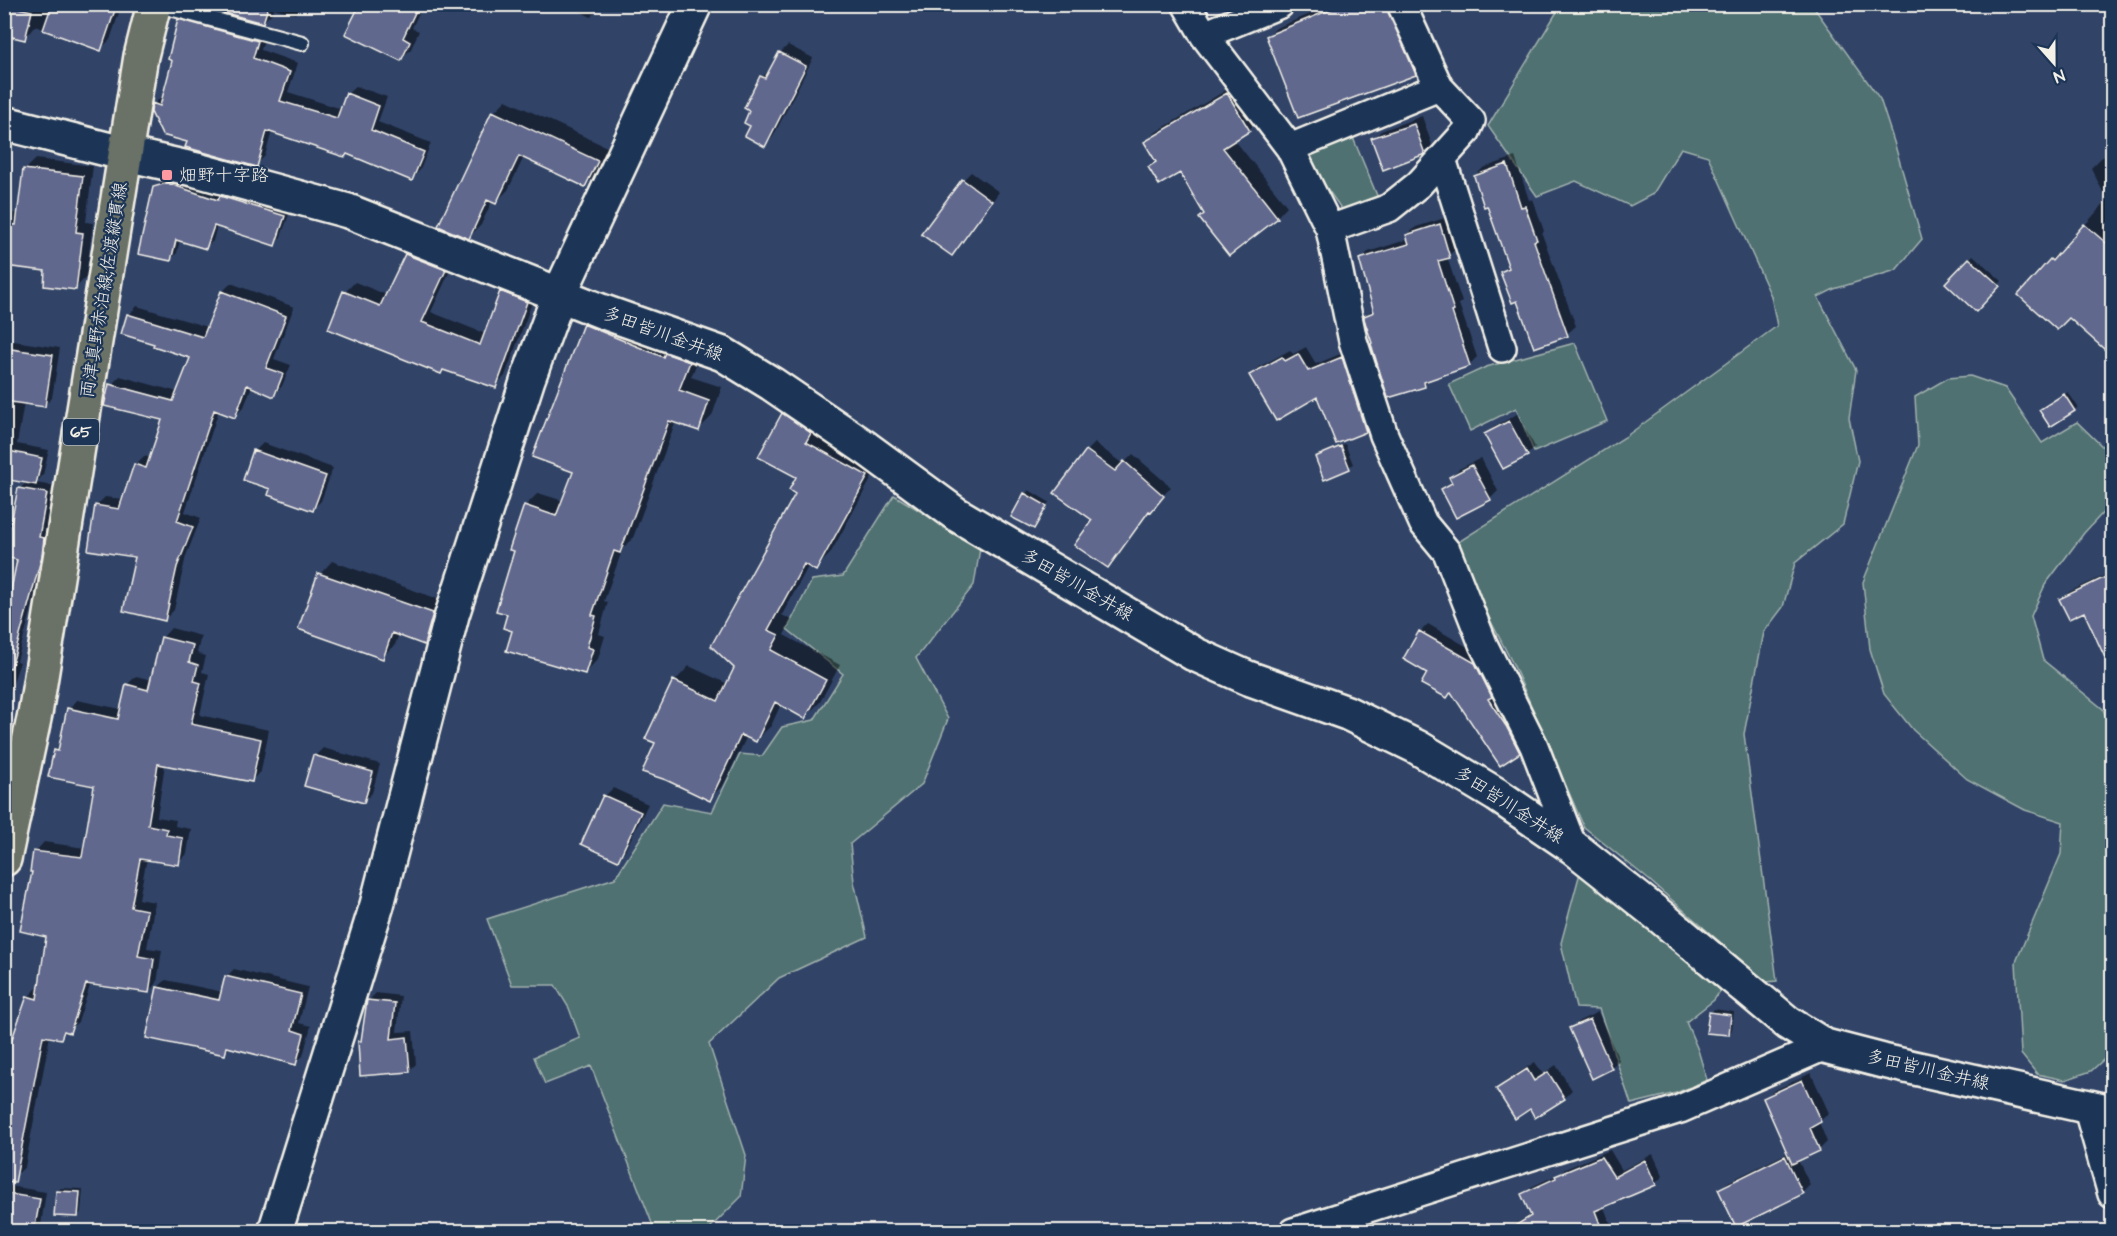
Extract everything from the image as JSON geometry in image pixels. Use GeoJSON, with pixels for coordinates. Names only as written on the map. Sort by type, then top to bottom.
{"type":"FeatureCollection","features":[{"type":"Feature","properties":{"kind":"main road","name":"両津真野赤泊線;佐渡縦貫線"},"geometry":{"type":"LineString","coordinates":[[4,859],[35,714],[141,56],[155,4]]}},
{"type":"Feature","properties":{"kind":"main road"},"geometry":{"type":"LineString","coordinates":[[274,1232],[377,905],[452,615],[528,379],[560,295],[695,4]]}},
{"type":"Feature","properties":{"kind":"main road","name":"多田皆川金井線"},"geometry":{"type":"LineString","coordinates":[[4,123],[197,170],[348,211],[560,295],[723,354],[772,384],[866,448],[956,513],[1194,654],[1248,678],[1347,713],[1417,747],[1497,795],[1573,847],[1670,924],[1788,1023],[1825,1046],[2100,1109]]}},
{"type":"Feature","properties":{"kind":"street"},"geometry":{"type":"LineString","coordinates":[[1186,4],[1204,35],[1290,148],[1330,229],[1353,341],[1384,435],[1423,523],[1447,552],[1483,644],[1534,746],[1573,847]]}},
{"type":"Feature","properties":{"kind":"street"},"geometry":{"type":"LineString","coordinates":[[1204,35],[1280,4]]}},
{"type":"Feature","properties":{"kind":"street"},"geometry":{"type":"LineString","coordinates":[[1330,229],[1389,208],[1419,184],[1466,132],[1471,121],[1439,87],[1401,4]]}},
{"type":"Feature","properties":{"kind":"street"},"geometry":{"type":"LineString","coordinates":[[1290,148],[1439,87]]}},
{"type":"Feature","properties":{"kind":"street"},"geometry":{"type":"LineString","coordinates":[[1442,159],[1502,348]]}},
{"type":"Feature","properties":{"kind":"street"},"geometry":{"type":"LineString","coordinates":[[1293,1232],[1680,1109],[1825,1046]]}},
{"type":"Feature","properties":{"kind":"street"},"geometry":{"type":"LineString","coordinates":[[2100,1109],[2112,1194]]}},
{"type":"Feature","properties":{"kind":"lane"},"geometry":{"type":"LineString","coordinates":[[155,4],[302,43]]}},
{"type":"Feature","properties":{"kind":"green space"},"geometry":{"type":"Polygon","coordinates":[[[1561,5],[1812,5],[1880,99],[1922,239],[1896,270],[1834,289],[1818,297],[1856,370],[1849,418],[1858,461],[1843,524],[1795,563],[1783,607],[1764,632],[1744,734],[1777,981],[1766,982],[1584,827],[1513,664],[1452,546],[1625,437],[1777,326],[1771,296],[1708,156],[1681,148],[1653,194],[1630,206],[1576,181],[1537,196],[1488,126],[1561,5]]]}},
{"type":"Feature","properties":{"kind":"green space"},"geometry":{"type":"Polygon","coordinates":[[[1351,133],[1378,198],[1345,214],[1307,160],[1313,148],[1351,133]]]}},
{"type":"Feature","properties":{"kind":"green space"},"geometry":{"type":"Polygon","coordinates":[[[1575,343],[1607,421],[1534,452],[1516,408],[1470,431],[1449,384],[1486,367],[1575,343]]]}},
{"type":"Feature","properties":{"kind":"green space"},"geometry":{"type":"Polygon","coordinates":[[[1970,376],[2005,388],[2042,443],[2077,422],[2108,452],[2112,462],[2112,503],[2084,533],[2045,585],[2031,616],[2043,660],[2103,709],[2112,733],[2112,779],[2109,803],[2112,839],[2112,1052],[2091,1071],[2065,1080],[2037,1074],[2021,1054],[2016,962],[2061,854],[2063,822],[2025,810],[1967,779],[1913,730],[1884,694],[1870,649],[1863,582],[1918,445],[1915,397],[1948,378],[1970,376]]]}},
{"type":"Feature","properties":{"kind":"green space"},"geometry":{"type":"Polygon","coordinates":[[[894,495],[980,548],[974,585],[916,658],[948,719],[922,784],[850,844],[854,882],[867,937],[779,978],[709,1044],[746,1155],[741,1197],[707,1231],[655,1231],[591,1066],[545,1084],[534,1057],[580,1038],[569,1008],[555,985],[512,985],[487,919],[615,878],[663,803],[712,812],[740,754],[762,756],[782,727],[814,720],[843,674],[787,629],[812,580],[843,576],[894,495]]]}},
{"type":"Feature","properties":{"kind":"green space"},"geometry":{"type":"Polygon","coordinates":[[[1581,869],[1725,984],[1714,1000],[1686,1022],[1707,1080],[1676,1093],[1631,1104],[1599,1009],[1576,1008],[1561,943],[1581,869]]]}},
{"type":"Feature","properties":{"kind":"building"},"geometry":{"type":"Polygon","coordinates":[[[52,4],[117,4],[101,51],[43,30],[52,4]]]}},
{"type":"Feature","properties":{"kind":"building"},"geometry":{"type":"Polygon","coordinates":[[[192,4],[269,4],[263,23],[192,4]]]}},
{"type":"Feature","properties":{"kind":"building"},"geometry":{"type":"Polygon","coordinates":[[[360,4],[419,4],[403,38],[410,42],[401,61],[345,34],[360,4]]]}},
{"type":"Feature","properties":{"kind":"building"},"geometry":{"type":"Polygon","coordinates":[[[1344,4],[1386,4],[1416,75],[1298,118],[1266,36],[1344,4]]]}},
{"type":"Feature","properties":{"kind":"building"},"geometry":{"type":"Polygon","coordinates":[[[4,5],[32,11],[25,40],[4,35],[4,5]]]}},
{"type":"Feature","properties":{"kind":"building"},"geometry":{"type":"Polygon","coordinates":[[[178,19],[258,41],[253,58],[290,72],[280,101],[337,118],[346,93],[379,106],[371,130],[424,152],[412,181],[347,154],[345,157],[341,156],[267,131],[257,167],[185,147],[187,142],[162,135],[151,112],[152,103],[160,106],[172,61],[168,59],[178,19]]]}},
{"type":"Feature","properties":{"kind":"building"},"geometry":{"type":"Polygon","coordinates":[[[779,52],[806,66],[765,147],[745,136],[750,126],[744,123],[749,111],[744,108],[760,76],[765,78],[779,52]]]}},
{"type":"Feature","properties":{"kind":"building"},"geometry":{"type":"Polygon","coordinates":[[[1227,93],[1250,131],[1223,148],[1278,218],[1229,256],[1199,218],[1204,214],[1180,173],[1159,185],[1148,167],[1156,162],[1144,142],[1227,93]]]}},
{"type":"Feature","properties":{"kind":"building"},"geometry":{"type":"Polygon","coordinates":[[[492,111],[598,161],[585,187],[519,156],[496,204],[487,200],[469,239],[438,226],[492,111]]]}},
{"type":"Feature","properties":{"kind":"building"},"geometry":{"type":"Polygon","coordinates":[[[1414,124],[1425,154],[1383,170],[1371,138],[1414,124]]]}},
{"type":"Feature","properties":{"kind":"building"},"geometry":{"type":"Polygon","coordinates":[[[1507,164],[1521,207],[1525,206],[1537,240],[1534,241],[1568,336],[1534,348],[1517,301],[1512,303],[1500,272],[1509,268],[1474,176],[1507,164]]]}},
{"type":"Feature","properties":{"kind":"building"},"geometry":{"type":"Polygon","coordinates":[[[23,169],[83,176],[76,232],[83,233],[76,290],[44,286],[45,271],[4,266],[4,224],[16,225],[23,169]]]}},
{"type":"Feature","properties":{"kind":"building"},"geometry":{"type":"Polygon","coordinates":[[[962,179],[992,201],[952,256],[921,234],[962,179]]]}},
{"type":"Feature","properties":{"kind":"building"},"geometry":{"type":"Polygon","coordinates":[[[167,183],[218,200],[220,196],[285,216],[275,246],[214,226],[206,249],[176,240],[171,261],[138,254],[153,187],[167,183]]]}},
{"type":"Feature","properties":{"kind":"building"},"geometry":{"type":"Polygon","coordinates":[[[1440,224],[1450,258],[1438,261],[1470,366],[1424,382],[1425,387],[1388,398],[1364,319],[1364,316],[1374,312],[1359,259],[1409,244],[1406,235],[1440,224]]]}},
{"type":"Feature","properties":{"kind":"building"},"geometry":{"type":"Polygon","coordinates":[[[2084,224],[2112,248],[2112,356],[2069,318],[2057,330],[2018,295],[2084,224]]]}},
{"type":"Feature","properties":{"kind":"building"},"geometry":{"type":"Polygon","coordinates":[[[405,254],[446,270],[422,322],[480,345],[500,291],[527,302],[496,388],[443,370],[441,374],[328,329],[343,291],[380,306],[405,254]]]}},
{"type":"Feature","properties":{"kind":"building"},"geometry":{"type":"Polygon","coordinates":[[[1969,258],[2000,286],[1976,312],[1945,283],[1969,258]]]}},
{"type":"Feature","properties":{"kind":"building"},"geometry":{"type":"Polygon","coordinates":[[[221,291],[286,316],[266,368],[283,374],[274,397],[247,385],[235,418],[214,410],[177,521],[193,527],[177,567],[165,621],[123,611],[135,557],[88,550],[95,505],[119,509],[134,464],[146,468],[162,420],[104,406],[109,384],[173,401],[190,358],[121,334],[127,314],[203,337],[221,291]]]}},
{"type":"Feature","properties":{"kind":"building"},"geometry":{"type":"Polygon","coordinates":[[[583,324],[663,357],[665,353],[690,362],[679,390],[709,401],[699,431],[669,421],[620,553],[614,551],[592,615],[596,616],[587,647],[593,649],[585,674],[506,651],[512,631],[503,628],[507,614],[496,611],[514,551],[509,550],[524,505],[556,516],[573,472],[532,457],[583,324]]]}},
{"type":"Feature","properties":{"kind":"building"},"geometry":{"type":"Polygon","coordinates":[[[4,348],[53,355],[45,407],[4,401],[4,348]]]}},
{"type":"Feature","properties":{"kind":"building"},"geometry":{"type":"Polygon","coordinates":[[[1298,354],[1308,371],[1342,357],[1366,432],[1336,444],[1317,397],[1276,421],[1249,375],[1282,357],[1285,361],[1298,354]]]}},
{"type":"Feature","properties":{"kind":"building"},"geometry":{"type":"Polygon","coordinates":[[[2064,394],[2075,411],[2050,427],[2039,410],[2064,394]]]}},
{"type":"Feature","properties":{"kind":"building"},"geometry":{"type":"Polygon","coordinates":[[[782,413],[811,433],[806,442],[868,476],[816,571],[804,564],[768,630],[779,635],[771,650],[826,680],[805,719],[775,702],[756,742],[741,735],[710,801],[666,780],[642,772],[655,743],[645,739],[673,680],[718,701],[734,668],[711,646],[795,494],[789,490],[796,477],[758,457],[782,413]]]}},
{"type":"Feature","properties":{"kind":"building"},"geometry":{"type":"Polygon","coordinates":[[[1509,421],[1528,456],[1503,469],[1484,434],[1509,421]]]}},
{"type":"Feature","properties":{"kind":"building"},"geometry":{"type":"Polygon","coordinates":[[[1341,446],[1350,469],[1324,480],[1315,457],[1341,446]]]}},
{"type":"Feature","properties":{"kind":"building"},"geometry":{"type":"Polygon","coordinates":[[[4,450],[42,458],[36,485],[4,479],[4,450]]]}},
{"type":"Feature","properties":{"kind":"building"},"geometry":{"type":"Polygon","coordinates":[[[253,450],[326,476],[313,511],[268,495],[270,489],[243,480],[253,450]]]}},
{"type":"Feature","properties":{"kind":"building"},"geometry":{"type":"Polygon","coordinates":[[[1086,450],[1115,471],[1124,461],[1164,496],[1151,512],[1149,511],[1108,568],[1074,545],[1092,520],[1054,493],[1086,450]]]}},
{"type":"Feature","properties":{"kind":"building"},"geometry":{"type":"Polygon","coordinates":[[[1472,465],[1491,500],[1456,518],[1441,489],[1452,483],[1449,477],[1472,465]]]}},
{"type":"Feature","properties":{"kind":"building"},"geometry":{"type":"Polygon","coordinates":[[[18,488],[47,493],[39,537],[44,538],[42,556],[11,668],[4,667],[4,599],[9,600],[17,560],[4,556],[4,526],[10,528],[18,488]]]}},
{"type":"Feature","properties":{"kind":"building"},"geometry":{"type":"Polygon","coordinates":[[[1024,493],[1047,506],[1034,529],[1011,517],[1024,493]]]}},
{"type":"Feature","properties":{"kind":"building"},"geometry":{"type":"Polygon","coordinates":[[[318,573],[433,613],[424,645],[392,633],[383,659],[298,629],[318,573]]]}},
{"type":"Feature","properties":{"kind":"building"},"geometry":{"type":"Polygon","coordinates":[[[2112,574],[2112,673],[2084,612],[2069,619],[2059,599],[2112,574]]]}},
{"type":"Feature","properties":{"kind":"building"},"geometry":{"type":"Polygon","coordinates":[[[1419,631],[1475,663],[1492,697],[1488,699],[1520,753],[1500,766],[1451,692],[1447,698],[1421,684],[1427,673],[1403,659],[1419,631]]]}},
{"type":"Feature","properties":{"kind":"building"},"geometry":{"type":"Polygon","coordinates":[[[161,637],[193,645],[189,662],[198,665],[194,681],[201,683],[191,724],[261,739],[252,782],[158,764],[148,825],[167,829],[166,835],[183,838],[179,865],[140,859],[131,907],[147,910],[138,956],[154,959],[149,993],[86,984],[70,1033],[64,1031],[61,1039],[43,1036],[15,1183],[4,1182],[4,1062],[27,996],[37,999],[46,937],[20,931],[32,872],[30,872],[33,851],[82,857],[94,786],[48,777],[54,750],[58,751],[67,708],[118,719],[126,684],[148,690],[161,637]]]}},
{"type":"Feature","properties":{"kind":"building"},"geometry":{"type":"Polygon","coordinates":[[[313,755],[373,772],[364,803],[304,786],[313,755]]]}},
{"type":"Feature","properties":{"kind":"building"},"geometry":{"type":"Polygon","coordinates":[[[603,795],[641,812],[618,861],[581,844],[603,795]]]}},
{"type":"Feature","properties":{"kind":"building"},"geometry":{"type":"Polygon","coordinates":[[[225,976],[301,994],[292,1030],[304,1034],[296,1065],[227,1047],[225,1055],[146,1038],[157,987],[219,1000],[225,976]]]}},
{"type":"Feature","properties":{"kind":"building"},"geometry":{"type":"Polygon","coordinates":[[[367,1000],[395,1003],[391,1039],[407,1037],[410,1072],[360,1076],[358,1041],[361,1041],[367,1000]]]}},
{"type":"Feature","properties":{"kind":"building"},"geometry":{"type":"Polygon","coordinates":[[[1709,1012],[1731,1015],[1729,1035],[1706,1033],[1709,1012]]]}},
{"type":"Feature","properties":{"kind":"building"},"geometry":{"type":"Polygon","coordinates":[[[1590,1019],[1612,1069],[1592,1079],[1569,1028],[1590,1019]]]}},
{"type":"Feature","properties":{"kind":"building"},"geometry":{"type":"Polygon","coordinates":[[[1527,1069],[1534,1081],[1548,1072],[1565,1099],[1535,1118],[1530,1109],[1515,1119],[1496,1089],[1527,1069]]]}},
{"type":"Feature","properties":{"kind":"building"},"geometry":{"type":"Polygon","coordinates":[[[1802,1080],[1821,1122],[1810,1128],[1820,1151],[1792,1164],[1763,1098],[1802,1080]]]}},
{"type":"Feature","properties":{"kind":"building"},"geometry":{"type":"Polygon","coordinates":[[[1785,1156],[1803,1194],[1736,1227],[1718,1189],[1785,1156]]]}},
{"type":"Feature","properties":{"kind":"building"},"geometry":{"type":"Polygon","coordinates":[[[1601,1157],[1614,1177],[1645,1160],[1656,1185],[1595,1211],[1603,1232],[1505,1232],[1531,1216],[1521,1194],[1556,1178],[1555,1176],[1601,1157]]]}},
{"type":"Feature","properties":{"kind":"building"},"geometry":{"type":"Polygon","coordinates":[[[56,1191],[80,1192],[78,1217],[54,1216],[56,1191]]]}},
{"type":"Feature","properties":{"kind":"building"},"geometry":{"type":"Polygon","coordinates":[[[4,1193],[40,1199],[34,1232],[4,1232],[4,1193]]]}},
{"type":"Feature","properties":{"kind":"place","name":"畑野十字路"},"geometry":{"type":"Point","coordinates":[167,175]}}]}
